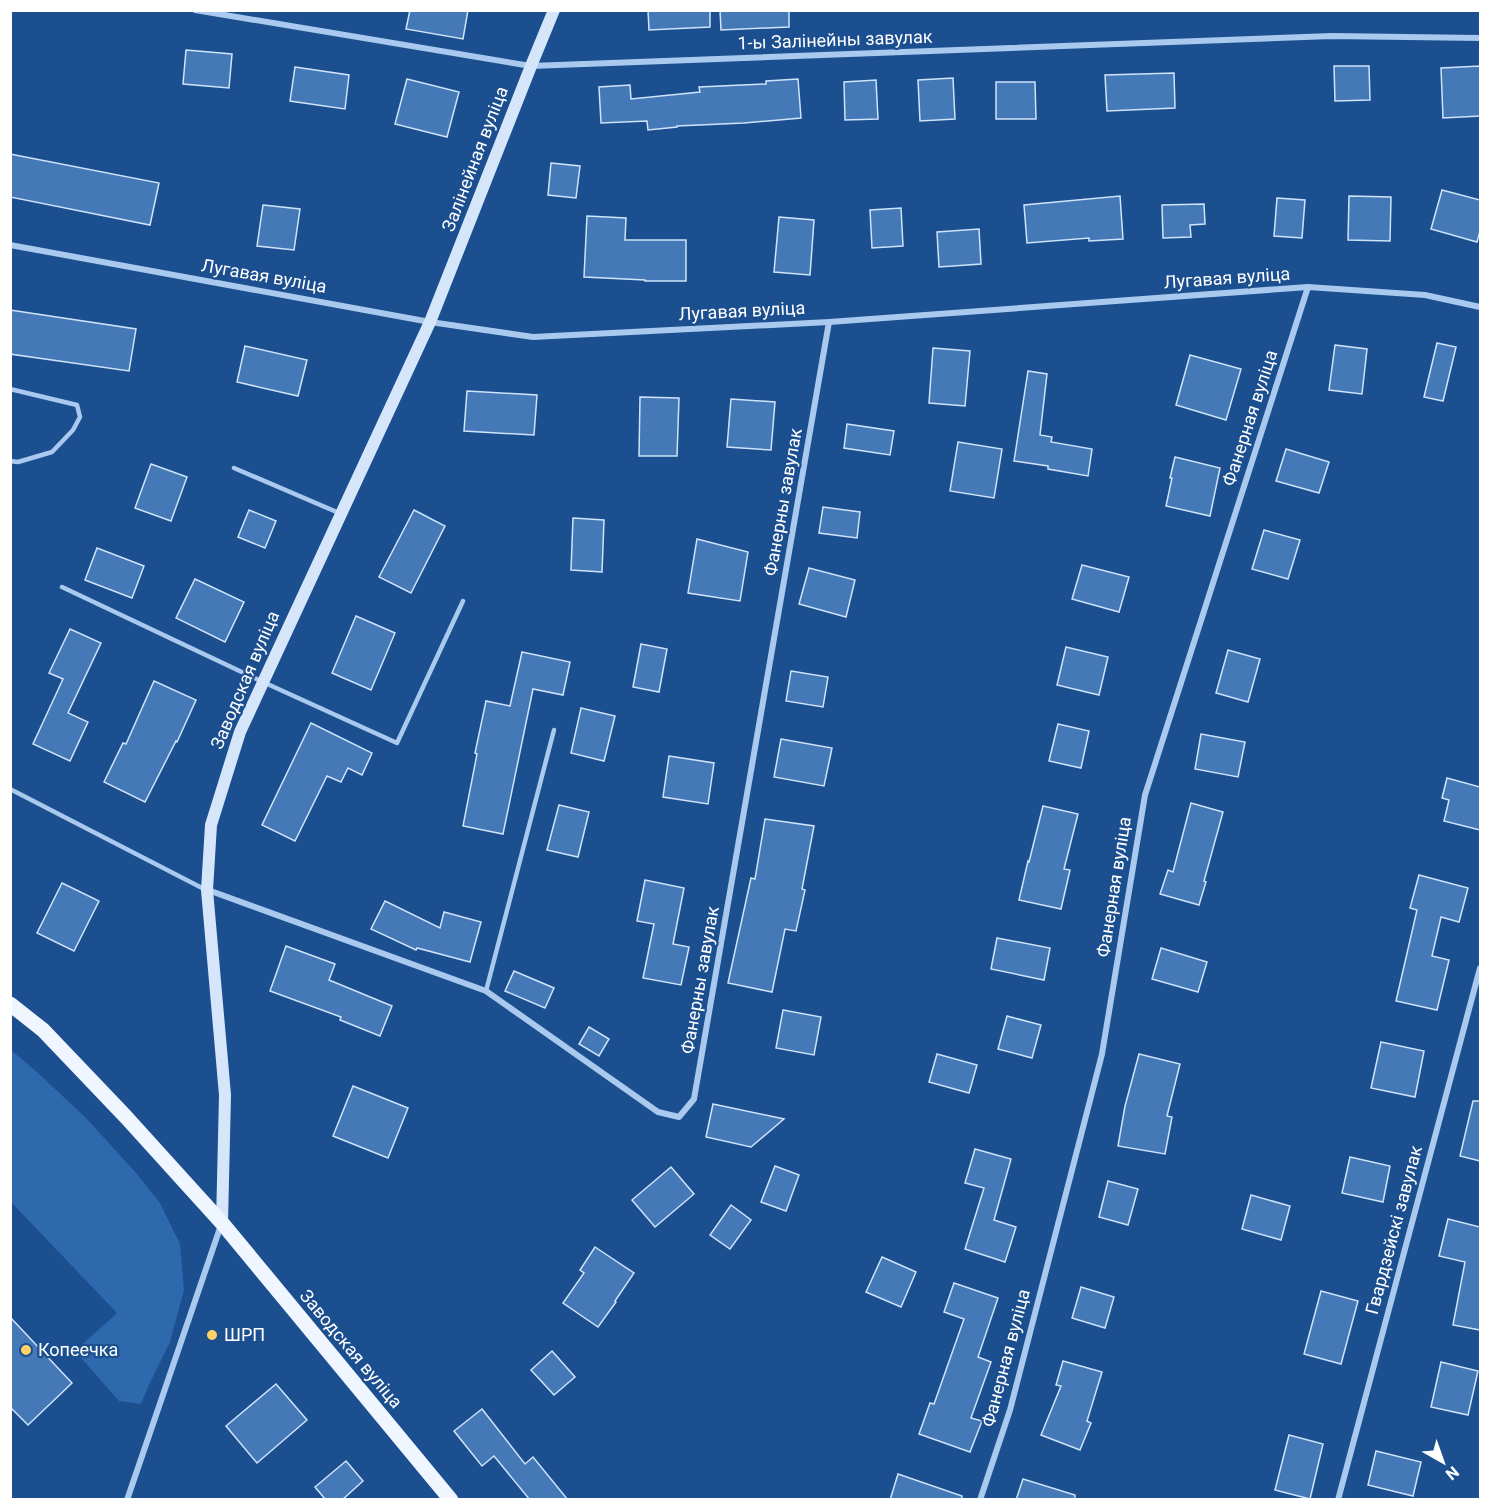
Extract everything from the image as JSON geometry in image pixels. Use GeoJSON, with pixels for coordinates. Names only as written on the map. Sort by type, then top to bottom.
{"type":"FeatureCollection","features":[{"type":"Feature","properties":{"kind":"main road","name":"Заводская вуліца"},"geometry":{"type":"LineString","coordinates":[[10,1004],[43,1030],[126,1117],[222,1224],[451,1500]]}},
{"type":"Feature","properties":{"kind":"street","name":"1-ы Залінейны завулак"},"geometry":{"type":"LineString","coordinates":[[195,10],[531,66],[1332,36],[1480,38]]}},
{"type":"Feature","properties":{"kind":"street","name":"Залінейная вуліца"},"geometry":{"type":"LineString","coordinates":[[430,322],[554,10]]}},
{"type":"Feature","properties":{"kind":"street","name":"Лугавая вуліца"},"geometry":{"type":"LineString","coordinates":[[10,245],[430,322],[533,336],[829,322],[1308,287],[1425,295],[1480,307]]}},
{"type":"Feature","properties":{"kind":"street","name":"Фанерная вуліца"},"geometry":{"type":"LineString","coordinates":[[980,1500],[1010,1410],[1102,1054],[1145,795],[1308,287]]}},
{"type":"Feature","properties":{"kind":"street","name":"Заводская вуліца"},"geometry":{"type":"LineString","coordinates":[[222,1224],[225,1095],[207,890],[211,825],[240,732],[430,322]]}},
{"type":"Feature","properties":{"kind":"street","name":"Фанерны завулак"},"geometry":{"type":"LineString","coordinates":[[207,890],[486,991],[658,1112],[679,1117],[694,1099],[829,322]]}},
{"type":"Feature","properties":{"kind":"street","name":"Гвардзейскі завулак"},"geometry":{"type":"LineString","coordinates":[[1338,1500],[1480,968]]}},
{"type":"Feature","properties":{"kind":"street"},"geometry":{"type":"LineString","coordinates":[[127,1500],[222,1224]]}},
{"type":"Feature","properties":{"kind":"lane"},"geometry":{"type":"LineString","coordinates":[[10,389],[77,405],[80,417],[74,430],[52,452],[18,462],[10,461]]}},
{"type":"Feature","properties":{"kind":"lane"},"geometry":{"type":"LineString","coordinates":[[234,468],[341,514]]}},
{"type":"Feature","properties":{"kind":"lane"},"geometry":{"type":"LineString","coordinates":[[62,587],[397,743],[463,601]]}},
{"type":"Feature","properties":{"kind":"lane"},"geometry":{"type":"LineString","coordinates":[[486,991],[554,730]]}},
{"type":"Feature","properties":{"kind":"lane"},"geometry":{"type":"LineString","coordinates":[[10,789],[207,890]]}},
{"type":"Feature","properties":{"kind":"shaded area"},"geometry":{"type":"Polygon","coordinates":[[[11,1050],[87,1119],[137,1174],[160,1203],[180,1244],[184,1290],[170,1342],[141,1404],[119,1401],[75,1351],[117,1313],[11,1202],[11,1050]]]}},
{"type":"Feature","properties":{"kind":"building"},"geometry":{"type":"Polygon","coordinates":[[[410,10],[468,10],[463,39],[406,29],[410,10]]]}},
{"type":"Feature","properties":{"kind":"building"},"geometry":{"type":"Polygon","coordinates":[[[648,10],[710,10],[710,27],[649,30],[648,10]]]}},
{"type":"Feature","properties":{"kind":"building"},"geometry":{"type":"Polygon","coordinates":[[[720,10],[789,10],[789,27],[721,30],[720,10]]]}},
{"type":"Feature","properties":{"kind":"building"},"geometry":{"type":"Polygon","coordinates":[[[186,50],[232,54],[229,88],[183,84],[186,50]]]}},
{"type":"Feature","properties":{"kind":"building"},"geometry":{"type":"Polygon","coordinates":[[[1334,66],[1369,66],[1370,100],[1335,101],[1334,66]]]}},
{"type":"Feature","properties":{"kind":"building"},"geometry":{"type":"Polygon","coordinates":[[[1480,66],[1480,116],[1443,118],[1441,68],[1480,66]]]}},
{"type":"Feature","properties":{"kind":"building"},"geometry":{"type":"Polygon","coordinates":[[[295,67],[349,75],[345,109],[290,101],[295,67]]]}},
{"type":"Feature","properties":{"kind":"building"},"geometry":{"type":"Polygon","coordinates":[[[1174,73],[1175,108],[1107,111],[1105,75],[1174,73]]]}},
{"type":"Feature","properties":{"kind":"building"},"geometry":{"type":"Polygon","coordinates":[[[953,78],[955,119],[920,121],[918,80],[953,78]]]}},
{"type":"Feature","properties":{"kind":"building"},"geometry":{"type":"Polygon","coordinates":[[[407,79],[459,92],[447,137],[395,124],[407,79]]]}},
{"type":"Feature","properties":{"kind":"building"},"geometry":{"type":"Polygon","coordinates":[[[798,79],[801,118],[648,130],[647,121],[601,123],[599,87],[630,85],[631,99],[700,92],[699,87],[766,84],[766,81],[798,79]]]}},
{"type":"Feature","properties":{"kind":"building"},"geometry":{"type":"Polygon","coordinates":[[[876,80],[878,119],[845,120],[844,82],[876,80]]]}},
{"type":"Feature","properties":{"kind":"building"},"geometry":{"type":"Polygon","coordinates":[[[996,82],[1035,82],[1036,119],[996,119],[996,82]]]}},
{"type":"Feature","properties":{"kind":"building"},"geometry":{"type":"Polygon","coordinates":[[[10,154],[159,183],[150,225],[10,197],[10,154]]]}},
{"type":"Feature","properties":{"kind":"building"},"geometry":{"type":"Polygon","coordinates":[[[551,163],[580,166],[576,198],[548,195],[551,163]]]}},
{"type":"Feature","properties":{"kind":"building"},"geometry":{"type":"Polygon","coordinates":[[[1442,190],[1480,200],[1480,231],[1477,242],[1431,229],[1442,190]]]}},
{"type":"Feature","properties":{"kind":"building"},"geometry":{"type":"Polygon","coordinates":[[[1120,196],[1123,239],[1089,241],[1089,238],[1027,243],[1024,205],[1120,196]]]}},
{"type":"Feature","properties":{"kind":"building"},"geometry":{"type":"Polygon","coordinates":[[[1349,196],[1391,197],[1390,241],[1348,240],[1349,196]]]}},
{"type":"Feature","properties":{"kind":"building"},"geometry":{"type":"Polygon","coordinates":[[[1277,198],[1305,200],[1302,238],[1274,236],[1277,198]]]}},
{"type":"Feature","properties":{"kind":"building"},"geometry":{"type":"Polygon","coordinates":[[[1204,204],[1205,224],[1190,225],[1191,237],[1163,238],[1162,205],[1204,204]]]}},
{"type":"Feature","properties":{"kind":"building"},"geometry":{"type":"Polygon","coordinates":[[[263,205],[300,209],[294,250],[257,246],[263,205]]]}},
{"type":"Feature","properties":{"kind":"building"},"geometry":{"type":"Polygon","coordinates":[[[901,208],[903,246],[872,248],[870,210],[901,208]]]}},
{"type":"Feature","properties":{"kind":"building"},"geometry":{"type":"Polygon","coordinates":[[[587,216],[626,218],[625,240],[686,240],[686,281],[584,277],[587,216]]]}},
{"type":"Feature","properties":{"kind":"building"},"geometry":{"type":"Polygon","coordinates":[[[779,217],[814,220],[810,275],[774,272],[779,217]]]}},
{"type":"Feature","properties":{"kind":"building"},"geometry":{"type":"Polygon","coordinates":[[[979,229],[981,264],[939,267],[937,232],[979,229]]]}},
{"type":"Feature","properties":{"kind":"building"},"geometry":{"type":"Polygon","coordinates":[[[10,310],[136,329],[129,371],[10,354],[10,310]]]}},
{"type":"Feature","properties":{"kind":"building"},"geometry":{"type":"Polygon","coordinates":[[[1437,343],[1456,347],[1443,401],[1424,397],[1437,343]]]}},
{"type":"Feature","properties":{"kind":"building"},"geometry":{"type":"Polygon","coordinates":[[[1335,345],[1367,349],[1362,394],[1329,390],[1335,345]]]}},
{"type":"Feature","properties":{"kind":"building"},"geometry":{"type":"Polygon","coordinates":[[[245,346],[307,360],[298,396],[237,382],[245,346]]]}},
{"type":"Feature","properties":{"kind":"building"},"geometry":{"type":"Polygon","coordinates":[[[933,348],[970,351],[965,406],[929,403],[933,348]]]}},
{"type":"Feature","properties":{"kind":"building"},"geometry":{"type":"Polygon","coordinates":[[[1190,355],[1241,369],[1226,420],[1176,405],[1190,355]]]}},
{"type":"Feature","properties":{"kind":"building"},"geometry":{"type":"Polygon","coordinates":[[[1028,371],[1047,374],[1040,435],[1052,437],[1051,442],[1092,449],[1088,476],[1048,469],[1048,466],[1014,461],[1028,371]]]}},
{"type":"Feature","properties":{"kind":"building"},"geometry":{"type":"Polygon","coordinates":[[[467,391],[537,395],[534,435],[464,431],[467,391]]]}},
{"type":"Feature","properties":{"kind":"building"},"geometry":{"type":"Polygon","coordinates":[[[640,397],[679,398],[677,456],[639,456],[640,397]]]}},
{"type":"Feature","properties":{"kind":"building"},"geometry":{"type":"Polygon","coordinates":[[[731,399],[775,402],[771,450],[727,447],[731,399]]]}},
{"type":"Feature","properties":{"kind":"building"},"geometry":{"type":"Polygon","coordinates":[[[847,424],[894,431],[890,455],[844,448],[847,424]]]}},
{"type":"Feature","properties":{"kind":"building"},"geometry":{"type":"Polygon","coordinates":[[[958,442],[1002,449],[994,498],[950,491],[958,442]]]}},
{"type":"Feature","properties":{"kind":"building"},"geometry":{"type":"Polygon","coordinates":[[[1286,449],[1329,462],[1319,493],[1276,481],[1286,449]]]}},
{"type":"Feature","properties":{"kind":"building"},"geometry":{"type":"Polygon","coordinates":[[[1175,457],[1220,468],[1210,516],[1166,506],[1175,457]]]}},
{"type":"Feature","properties":{"kind":"building"},"geometry":{"type":"Polygon","coordinates":[[[151,464],[187,477],[171,521],[135,508],[151,464]]]}},
{"type":"Feature","properties":{"kind":"building"},"geometry":{"type":"Polygon","coordinates":[[[823,507],[860,512],[857,538],[819,533],[823,507]]]}},
{"type":"Feature","properties":{"kind":"building"},"geometry":{"type":"Polygon","coordinates":[[[249,510],[276,521],[265,548],[238,537],[249,510]]]}},
{"type":"Feature","properties":{"kind":"building"},"geometry":{"type":"Polygon","coordinates":[[[414,510],[445,526],[411,593],[379,577],[414,510]]]}},
{"type":"Feature","properties":{"kind":"building"},"geometry":{"type":"Polygon","coordinates":[[[573,518],[604,520],[602,572],[571,570],[573,518]]]}},
{"type":"Feature","properties":{"kind":"building"},"geometry":{"type":"Polygon","coordinates":[[[1264,530],[1300,540],[1288,579],[1252,569],[1264,530]]]}},
{"type":"Feature","properties":{"kind":"building"},"geometry":{"type":"Polygon","coordinates":[[[697,539],[748,552],[740,601],[688,593],[697,539]]]}},
{"type":"Feature","properties":{"kind":"building"},"geometry":{"type":"Polygon","coordinates":[[[97,548],[144,566],[132,598],[85,580],[97,548]]]}},
{"type":"Feature","properties":{"kind":"building"},"geometry":{"type":"Polygon","coordinates":[[[1082,565],[1129,577],[1119,612],[1072,599],[1082,565]]]}},
{"type":"Feature","properties":{"kind":"building"},"geometry":{"type":"Polygon","coordinates":[[[809,568],[855,580],[846,617],[799,604],[809,568]]]}},
{"type":"Feature","properties":{"kind":"building"},"geometry":{"type":"Polygon","coordinates":[[[195,579],[244,602],[225,642],[176,618],[195,579]]]}},
{"type":"Feature","properties":{"kind":"building"},"geometry":{"type":"Polygon","coordinates":[[[356,616],[395,633],[371,690],[332,673],[356,616]]]}},
{"type":"Feature","properties":{"kind":"building"},"geometry":{"type":"Polygon","coordinates":[[[70,629],[101,643],[68,713],[88,722],[70,761],[33,744],[63,679],[49,673],[70,629]]]}},
{"type":"Feature","properties":{"kind":"building"},"geometry":{"type":"Polygon","coordinates":[[[641,644],[667,649],[659,692],[633,687],[641,644]]]}},
{"type":"Feature","properties":{"kind":"building"},"geometry":{"type":"Polygon","coordinates":[[[1066,647],[1108,657],[1099,695],[1057,685],[1066,647]]]}},
{"type":"Feature","properties":{"kind":"building"},"geometry":{"type":"Polygon","coordinates":[[[1228,650],[1260,659],[1248,702],[1216,693],[1228,650]]]}},
{"type":"Feature","properties":{"kind":"building"},"geometry":{"type":"Polygon","coordinates":[[[522,652],[570,662],[563,695],[533,689],[503,834],[463,826],[486,701],[510,706],[522,652]]]}},
{"type":"Feature","properties":{"kind":"building"},"geometry":{"type":"Polygon","coordinates":[[[791,671],[828,677],[823,707],[786,701],[791,671]]]}},
{"type":"Feature","properties":{"kind":"building"},"geometry":{"type":"Polygon","coordinates":[[[154,681],[196,700],[145,802],[104,782],[123,743],[126,744],[154,681]]]}},
{"type":"Feature","properties":{"kind":"building"},"geometry":{"type":"Polygon","coordinates":[[[581,708],[615,716],[604,761],[571,753],[581,708]]]}},
{"type":"Feature","properties":{"kind":"building"},"geometry":{"type":"Polygon","coordinates":[[[311,723],[372,753],[362,775],[348,768],[341,782],[327,776],[295,841],[262,825],[311,723]]]}},
{"type":"Feature","properties":{"kind":"building"},"geometry":{"type":"Polygon","coordinates":[[[1058,724],[1089,731],[1081,768],[1049,761],[1058,724]]]}},
{"type":"Feature","properties":{"kind":"building"},"geometry":{"type":"Polygon","coordinates":[[[1201,734],[1245,742],[1238,777],[1195,769],[1201,734]]]}},
{"type":"Feature","properties":{"kind":"building"},"geometry":{"type":"Polygon","coordinates":[[[781,739],[832,748],[824,786],[774,777],[781,739]]]}},
{"type":"Feature","properties":{"kind":"building"},"geometry":{"type":"Polygon","coordinates":[[[669,756],[714,763],[708,804],[663,797],[669,756]]]}},
{"type":"Feature","properties":{"kind":"building"},"geometry":{"type":"Polygon","coordinates":[[[1447,778],[1480,787],[1480,830],[1444,821],[1449,800],[1442,798],[1447,778]]]}},
{"type":"Feature","properties":{"kind":"building"},"geometry":{"type":"Polygon","coordinates":[[[1191,803],[1223,812],[1199,905],[1160,894],[1168,870],[1173,872],[1191,803]]]}},
{"type":"Feature","properties":{"kind":"building"},"geometry":{"type":"Polygon","coordinates":[[[559,805],[589,812],[578,857],[547,850],[559,805]]]}},
{"type":"Feature","properties":{"kind":"building"},"geometry":{"type":"Polygon","coordinates":[[[1043,806],[1078,814],[1064,869],[1070,870],[1061,909],[1019,900],[1043,806]]]}},
{"type":"Feature","properties":{"kind":"building"},"geometry":{"type":"Polygon","coordinates":[[[765,819],[814,826],[802,889],[805,890],[796,931],[785,929],[772,992],[728,983],[751,878],[755,879],[765,819]]]}},
{"type":"Feature","properties":{"kind":"building"},"geometry":{"type":"Polygon","coordinates":[[[1419,875],[1468,888],[1459,922],[1441,917],[1432,956],[1449,960],[1437,1010],[1396,1001],[1417,910],[1410,908],[1419,875]]]}},
{"type":"Feature","properties":{"kind":"building"},"geometry":{"type":"Polygon","coordinates":[[[645,880],[684,888],[673,944],[689,947],[681,985],[643,978],[654,924],[637,921],[645,880]]]}},
{"type":"Feature","properties":{"kind":"building"},"geometry":{"type":"Polygon","coordinates":[[[62,883],[99,901],[74,951],[37,933],[62,883]]]}},
{"type":"Feature","properties":{"kind":"building"},"geometry":{"type":"Polygon","coordinates":[[[385,901],[440,928],[444,912],[481,922],[470,962],[417,948],[416,950],[371,929],[385,901]]]}},
{"type":"Feature","properties":{"kind":"building"},"geometry":{"type":"Polygon","coordinates":[[[997,938],[1050,948],[1044,980],[991,969],[997,938]]]}},
{"type":"Feature","properties":{"kind":"building"},"geometry":{"type":"Polygon","coordinates":[[[286,946],[335,964],[329,980],[392,1006],[380,1036],[340,1020],[341,1017],[270,991],[286,946]]]}},
{"type":"Feature","properties":{"kind":"building"},"geometry":{"type":"Polygon","coordinates":[[[1161,948],[1207,962],[1198,992],[1152,979],[1161,948]]]}},
{"type":"Feature","properties":{"kind":"building"},"geometry":{"type":"Polygon","coordinates":[[[514,971],[554,988],[545,1008],[505,991],[514,971]]]}},
{"type":"Feature","properties":{"kind":"building"},"geometry":{"type":"Polygon","coordinates":[[[783,1010],[821,1017],[814,1055],[776,1048],[783,1010]]]}},
{"type":"Feature","properties":{"kind":"building"},"geometry":{"type":"Polygon","coordinates":[[[1007,1016],[1041,1025],[1032,1058],[998,1049],[1007,1016]]]}},
{"type":"Feature","properties":{"kind":"building"},"geometry":{"type":"Polygon","coordinates":[[[589,1027],[609,1039],[599,1056],[579,1044],[589,1027]]]}},
{"type":"Feature","properties":{"kind":"building"},"geometry":{"type":"Polygon","coordinates":[[[1381,1042],[1424,1051],[1415,1097],[1371,1088],[1381,1042]]]}},
{"type":"Feature","properties":{"kind":"building"},"geometry":{"type":"Polygon","coordinates":[[[937,1054],[977,1065],[969,1093],[929,1082],[937,1054]]]}},
{"type":"Feature","properties":{"kind":"building"},"geometry":{"type":"Polygon","coordinates":[[[1139,1054],[1180,1064],[1167,1116],[1172,1117],[1165,1154],[1118,1146],[1125,1106],[1139,1054]]]}},
{"type":"Feature","properties":{"kind":"building"},"geometry":{"type":"Polygon","coordinates":[[[353,1086],[408,1108],[388,1158],[333,1136],[353,1086]]]}},
{"type":"Feature","properties":{"kind":"building"},"geometry":{"type":"Polygon","coordinates":[[[1473,1101],[1480,1101],[1480,1161],[1460,1156],[1473,1101]]]}},
{"type":"Feature","properties":{"kind":"building"},"geometry":{"type":"Polygon","coordinates":[[[713,1104],[784,1119],[751,1147],[706,1137],[713,1104]]]}},
{"type":"Feature","properties":{"kind":"building"},"geometry":{"type":"Polygon","coordinates":[[[975,1149],[1011,1159],[994,1220],[1016,1227],[1005,1262],[965,1249],[984,1188],[965,1183],[975,1149]]]}},
{"type":"Feature","properties":{"kind":"building"},"geometry":{"type":"Polygon","coordinates":[[[1350,1157],[1390,1166],[1383,1202],[1342,1193],[1350,1157]]]}},
{"type":"Feature","properties":{"kind":"building"},"geometry":{"type":"Polygon","coordinates":[[[775,1166],[799,1175],[786,1211],[761,1202],[775,1166]]]}},
{"type":"Feature","properties":{"kind":"building"},"geometry":{"type":"Polygon","coordinates":[[[671,1167],[694,1194],[655,1227],[632,1200],[671,1167]]]}},
{"type":"Feature","properties":{"kind":"building"},"geometry":{"type":"Polygon","coordinates":[[[1108,1181],[1138,1189],[1128,1225],[1099,1217],[1108,1181]]]}},
{"type":"Feature","properties":{"kind":"building"},"geometry":{"type":"Polygon","coordinates":[[[1251,1195],[1290,1206],[1281,1240],[1242,1229],[1251,1195]]]}},
{"type":"Feature","properties":{"kind":"building"},"geometry":{"type":"Polygon","coordinates":[[[731,1205],[751,1220],[730,1249],[710,1235],[731,1205]]]}},
{"type":"Feature","properties":{"kind":"building"},"geometry":{"type":"Polygon","coordinates":[[[1448,1219],[1480,1227],[1480,1330],[1453,1325],[1465,1262],[1439,1256],[1448,1219]]]}},
{"type":"Feature","properties":{"kind":"building"},"geometry":{"type":"Polygon","coordinates":[[[595,1247],[634,1273],[598,1327],[563,1303],[584,1273],[580,1270],[595,1247]]]}},
{"type":"Feature","properties":{"kind":"building"},"geometry":{"type":"Polygon","coordinates":[[[882,1257],[916,1272],[901,1307],[866,1292],[882,1257]]]}},
{"type":"Feature","properties":{"kind":"building"},"geometry":{"type":"Polygon","coordinates":[[[954,1283],[998,1298],[978,1357],[991,1362],[971,1418],[982,1421],[970,1452],[919,1434],[930,1403],[934,1404],[964,1319],[944,1312],[954,1283]]]}},
{"type":"Feature","properties":{"kind":"building"},"geometry":{"type":"Polygon","coordinates":[[[1081,1287],[1114,1297],[1105,1328],[1072,1318],[1081,1287]]]}},
{"type":"Feature","properties":{"kind":"building"},"geometry":{"type":"Polygon","coordinates":[[[1321,1291],[1358,1301],[1341,1364],[1304,1354],[1321,1291]]]}},
{"type":"Feature","properties":{"kind":"building","name":"Копеечка"},"geometry":{"type":"Polygon","coordinates":[[[10,1317],[72,1383],[28,1425],[10,1407],[10,1317]]]}},
{"type":"Feature","properties":{"kind":"building"},"geometry":{"type":"Polygon","coordinates":[[[552,1351],[575,1377],[554,1395],[531,1370],[552,1351]]]}},
{"type":"Feature","properties":{"kind":"building"},"geometry":{"type":"Polygon","coordinates":[[[1063,1361],[1102,1372],[1087,1421],[1091,1423],[1080,1450],[1041,1435],[1061,1386],[1056,1385],[1063,1361]]]}},
{"type":"Feature","properties":{"kind":"building"},"geometry":{"type":"Polygon","coordinates":[[[1441,1362],[1478,1371],[1468,1415],[1431,1407],[1441,1362]]]}},
{"type":"Feature","properties":{"kind":"building"},"geometry":{"type":"Polygon","coordinates":[[[276,1384],[307,1420],[257,1463],[226,1426],[276,1384]]]}},
{"type":"Feature","properties":{"kind":"building"},"geometry":{"type":"Polygon","coordinates":[[[482,1409],[525,1464],[533,1457],[568,1500],[530,1500],[494,1456],[482,1466],[454,1431],[482,1409]]]}},
{"type":"Feature","properties":{"kind":"building"},"geometry":{"type":"Polygon","coordinates":[[[1289,1435],[1323,1444],[1310,1499],[1275,1490],[1289,1435]]]}},
{"type":"Feature","properties":{"kind":"building"},"geometry":{"type":"Polygon","coordinates":[[[1376,1451],[1421,1462],[1413,1496],[1368,1485],[1376,1451]]]}},
{"type":"Feature","properties":{"kind":"building"},"geometry":{"type":"Polygon","coordinates":[[[346,1461],[363,1481],[342,1500],[326,1500],[315,1487],[346,1461]]]}},
{"type":"Feature","properties":{"kind":"building"},"geometry":{"type":"Polygon","coordinates":[[[898,1474],[962,1496],[962,1500],[890,1500],[898,1474]]]}},
{"type":"Feature","properties":{"kind":"building"},"geometry":{"type":"Polygon","coordinates":[[[1023,1479],[1075,1495],[1075,1500],[1016,1500],[1023,1479]]]}},
{"type":"Feature","properties":{"kind":"place","name":"ШРП"},"geometry":{"type":"Point","coordinates":[212,1335]}},
{"type":"Feature","properties":{"kind":"place","name":"Копеечка"},"geometry":{"type":"Point","coordinates":[26,1350]}}]}
